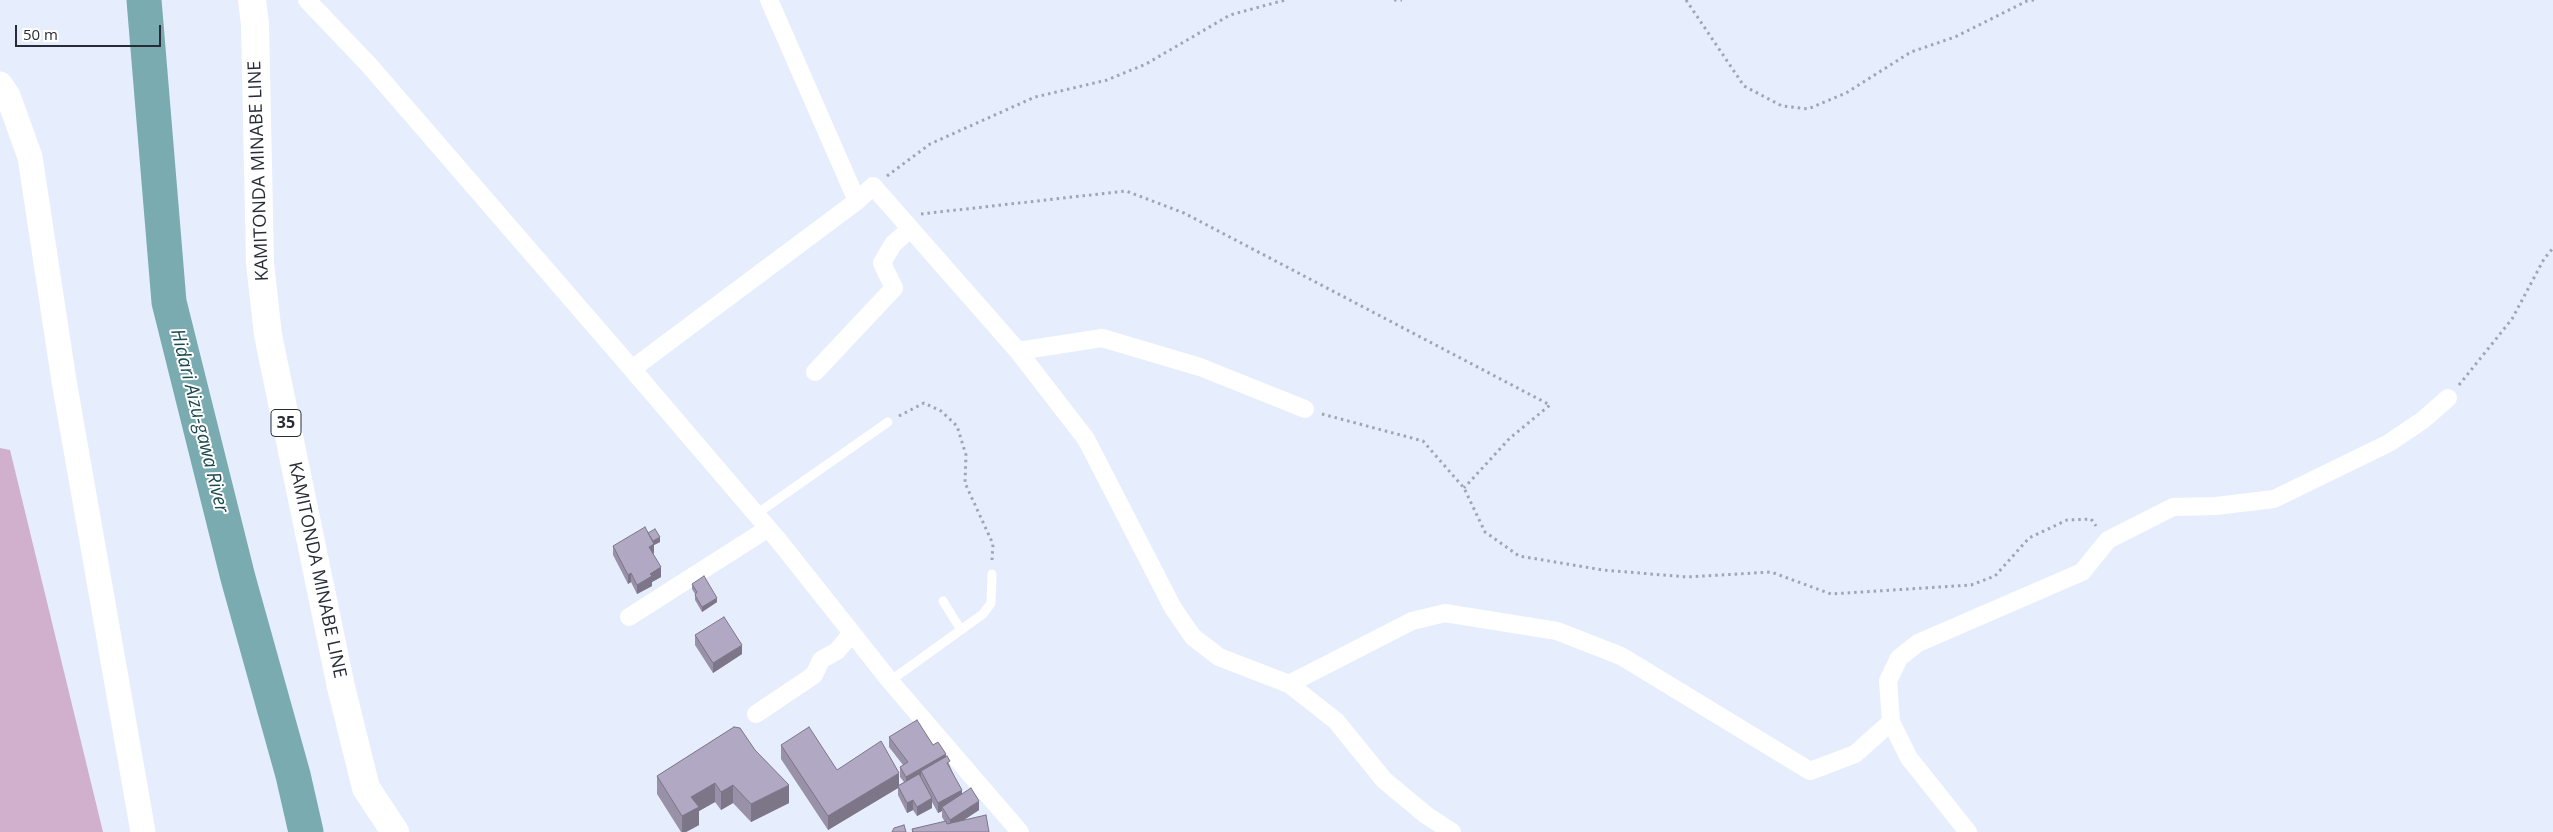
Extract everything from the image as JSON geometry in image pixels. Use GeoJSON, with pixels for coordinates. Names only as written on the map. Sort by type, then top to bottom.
{"type":"FeatureCollection","features":[{"type":"Feature","properties":{"kind":"main road","name":"KAMITONDA MINABE LINE"},"geometry":{"type":"LineString","coordinates":[[252,0],[260,263],[268,335],[341,687],[366,788],[395,832]]}},
{"type":"Feature","properties":{"kind":"street"},"geometry":{"type":"LineString","coordinates":[[307,0],[369,65],[632,369],[767,529],[890,682],[1020,832]]}},
{"type":"Feature","properties":{"kind":"street"},"geometry":{"type":"LineString","coordinates":[[769,0],[858,202]]}},
{"type":"Feature","properties":{"kind":"street"},"geometry":{"type":"LineString","coordinates":[[0,84],[8,96],[30,157],[64,381],[143,832]]}},
{"type":"Feature","properties":{"kind":"street"},"geometry":{"type":"LineString","coordinates":[[632,369],[858,202],[873,186],[1018,351],[1086,439],[1172,608],[1193,637],[1219,657],[1289,684],[1336,721],[1384,780],[1426,815],[1452,832]]}},
{"type":"Feature","properties":{"kind":"street"},"geometry":{"type":"LineString","coordinates":[[814,372],[894,288],[882,263],[905,222]]}},
{"type":"Feature","properties":{"kind":"street"},"geometry":{"type":"LineString","coordinates":[[1018,351],[1102,338],[1200,367],[1305,409]]}},
{"type":"Feature","properties":{"kind":"street"},"geometry":{"type":"LineString","coordinates":[[1968,832],[1909,758],[1891,722],[1888,681],[1899,658],[1918,643],[2082,572],[2108,540],[2173,507],[2216,506],[2274,499],[2389,443],[2423,420],[2448,398]]}},
{"type":"Feature","properties":{"kind":"street"},"geometry":{"type":"LineString","coordinates":[[629,617],[767,529]]}},
{"type":"Feature","properties":{"kind":"street"},"geometry":{"type":"LineString","coordinates":[[1289,684],[1412,621],[1444,613],[1557,631],[1621,656],[1810,771],[1855,754],[1891,722]]}},
{"type":"Feature","properties":{"kind":"street"},"geometry":{"type":"LineString","coordinates":[[756,714],[814,675],[822,660],[837,651],[852,633]]}},
{"type":"Feature","properties":{"kind":"lane"},"geometry":{"type":"LineString","coordinates":[[755,515],[888,422]]}},
{"type":"Feature","properties":{"kind":"lane"},"geometry":{"type":"LineString","coordinates":[[890,682],[983,614],[991,603],[992,574]]}},
{"type":"Feature","properties":{"kind":"lane"},"geometry":{"type":"LineString","coordinates":[[943,600],[961,630]]}},
{"type":"Feature","properties":{"kind":"path"},"geometry":{"type":"LineString","coordinates":[[873,186],[930,144],[1035,97],[1115,77],[1146,64],[1230,15],[1285,0]]}},
{"type":"Feature","properties":{"kind":"path"},"geometry":{"type":"LineString","coordinates":[[1394,0],[1402,0]]}},
{"type":"Feature","properties":{"kind":"path"},"geometry":{"type":"LineString","coordinates":[[1686,0],[1744,86],[1782,106],[1808,109],[1846,93],[1911,52],[1955,38],[2027,1],[2034,0]]}},
{"type":"Feature","properties":{"kind":"path"},"geometry":{"type":"LineString","coordinates":[[905,222],[1126,190],[1184,213],[1550,405],[1510,438],[1464,488]]}},
{"type":"Feature","properties":{"kind":"path"},"geometry":{"type":"LineString","coordinates":[[2448,398],[2512,319],[2544,259],[2553,248]]}},
{"type":"Feature","properties":{"kind":"path"},"geometry":{"type":"LineString","coordinates":[[888,422],[924,403],[941,411],[957,426],[966,455],[964,483],[993,544],[992,574]]}},
{"type":"Feature","properties":{"kind":"path"},"geometry":{"type":"LineString","coordinates":[[1305,409],[1423,441],[1464,488],[1485,532],[1519,556],[1603,570],[1688,577],[1772,572],[1831,594],[1971,585],[1995,576],[2029,538],[2067,520],[2091,519],[2108,540]]}},
{"type":"Feature","properties":{"kind":"shaded area"},"geometry":{"type":"Polygon","coordinates":[[[0,448],[10,450],[103,832],[0,832],[0,448]]]}},
{"type":"Feature","properties":{"kind":"building"},"geometry":{"type":"Polygon","coordinates":[[[645,527],[654,544],[649,547],[661,567],[650,574],[652,576],[637,585],[631,573],[628,575],[613,546],[645,527]]]}},
{"type":"Feature","properties":{"kind":"building"},"geometry":{"type":"Polygon","coordinates":[[[655,529],[660,537],[653,541],[648,533],[655,529]]]}},
{"type":"Feature","properties":{"kind":"building"},"geometry":{"type":"Polygon","coordinates":[[[704,576],[717,598],[702,607],[695,595],[697,592],[692,584],[704,576]]]}},
{"type":"Feature","properties":{"kind":"building"},"geometry":{"type":"Polygon","coordinates":[[[724,617],[742,645],[713,663],[695,635],[724,617]]]}},
{"type":"Feature","properties":{"kind":"building"},"geometry":{"type":"Polygon","coordinates":[[[917,720],[933,745],[938,742],[946,754],[906,777],[900,767],[908,762],[889,737],[917,720]]]}},
{"type":"Feature","properties":{"kind":"building"},"geometry":{"type":"Polygon","coordinates":[[[734,727],[740,728],[755,750],[789,785],[751,804],[733,785],[721,792],[715,783],[691,797],[699,807],[682,816],[657,776],[734,727]]]}},
{"type":"Feature","properties":{"kind":"building"},"geometry":{"type":"Polygon","coordinates":[[[809,727],[837,770],[881,741],[899,773],[828,816],[781,745],[809,727]]]}},
{"type":"Feature","properties":{"kind":"building"},"geometry":{"type":"Polygon","coordinates":[[[947,756],[950,761],[947,763],[962,790],[938,803],[921,771],[947,756]]]}},
{"type":"Feature","properties":{"kind":"building"},"geometry":{"type":"Polygon","coordinates":[[[919,774],[932,798],[917,807],[913,800],[907,803],[898,786],[919,774]]]}},
{"type":"Feature","properties":{"kind":"building"},"geometry":{"type":"Polygon","coordinates":[[[971,788],[979,801],[950,820],[942,807],[971,788]]]}},
{"type":"Feature","properties":{"kind":"building"},"geometry":{"type":"Polygon","coordinates":[[[986,815],[989,832],[913,832],[912,829],[946,821],[947,824],[986,815]]]}},
{"type":"Feature","properties":{"kind":"building"},"geometry":{"type":"Polygon","coordinates":[[[904,825],[906,832],[892,832],[894,828],[904,825]]]}},
{"type":"Feature","properties":{"kind":"waterway","name":"Hidari Aizu-gawa River"},"geometry":{"type":"LineString","coordinates":[[144,0],[169,302],[238,578],[293,775],[306,832]]}}]}
